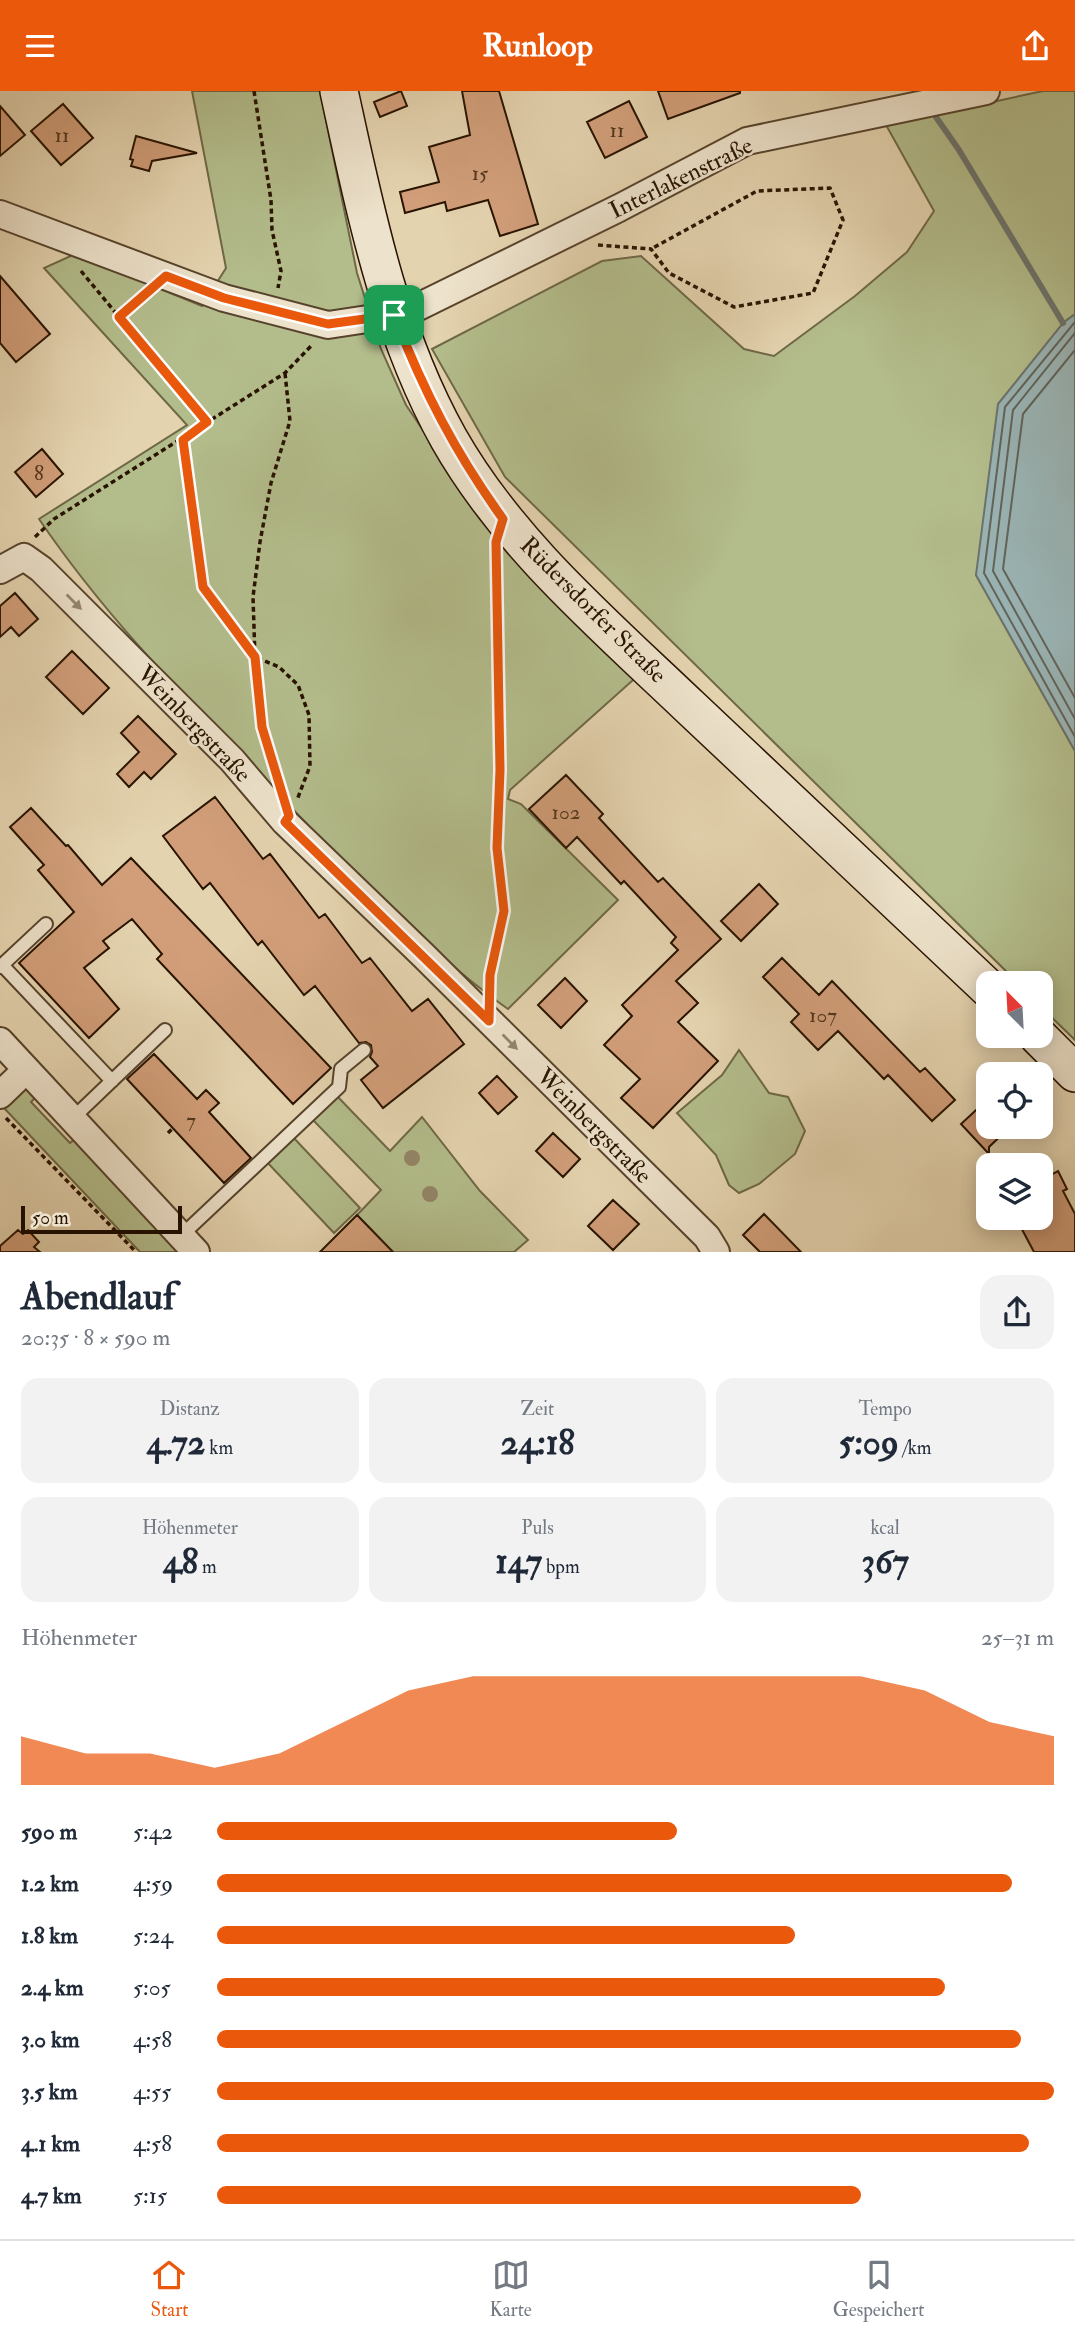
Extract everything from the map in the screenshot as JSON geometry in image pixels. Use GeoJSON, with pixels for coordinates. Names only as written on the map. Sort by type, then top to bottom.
{"type":"FeatureCollection","features":[{"type":"Feature","properties":{"kind":"main road","name":"Rüdersdorfer Straße"},"geometry":{"type":"LineString","coordinates":[[340,91],[394,315],[418,377],[449,439],[503,519],[622,642],[976,977]]}},
{"type":"Feature","properties":{"kind":"main road"},"geometry":{"type":"LineString","coordinates":[[1050,1048],[1075,1073]]}},
{"type":"Feature","properties":{"kind":"street","name":"Interlakenstraße"},"geometry":{"type":"LineString","coordinates":[[328,324],[394,315],[418,307],[747,141],[986,91]]}},
{"type":"Feature","properties":{"kind":"street"},"geometry":{"type":"LineString","coordinates":[[0,214],[224,298],[328,324]]}},
{"type":"Feature","properties":{"kind":"street"},"geometry":{"type":"LineString","coordinates":[[0,570],[24,557]]}},
{"type":"Feature","properties":{"kind":"street","name":"Weinbergstraße"},"geometry":{"type":"LineString","coordinates":[[24,557],[41,569],[222,751],[285,822],[707,1237],[716,1252]]}},
{"type":"Feature","properties":{"kind":"street"},"geometry":{"type":"LineString","coordinates":[[0,1041],[189,1244]]}},
{"type":"Feature","properties":{"kind":"street"},"geometry":{"type":"LineString","coordinates":[[0,1095],[26,1070]]}},
{"type":"Feature","properties":{"kind":"lane"},"geometry":{"type":"LineString","coordinates":[[46,924],[1,966],[112,1081]]}},
{"type":"Feature","properties":{"kind":"lane"},"geometry":{"type":"LineString","coordinates":[[73,1118],[165,1030]]}},
{"type":"Feature","properties":{"kind":"lane"},"geometry":{"type":"LineString","coordinates":[[189,1244],[339,1087],[341,1069],[364,1050]]}},
{"type":"Feature","properties":{"kind":"path"},"geometry":{"type":"LineString","coordinates":[[254,91],[271,200],[272,230],[282,271],[273,310]]}},
{"type":"Feature","properties":{"kind":"path"},"geometry":{"type":"LineString","coordinates":[[552,241],[651,249],[757,191],[830,188],[843,220],[813,293],[734,307],[669,273],[651,249]]}},
{"type":"Feature","properties":{"kind":"path"},"geometry":{"type":"LineString","coordinates":[[79,269],[207,422]]}},
{"type":"Feature","properties":{"kind":"path"},"geometry":{"type":"LineString","coordinates":[[119,317],[166,276]]}},
{"type":"Feature","properties":{"kind":"path"},"geometry":{"type":"LineString","coordinates":[[24,557],[31,541],[54,519],[183,440],[285,373],[310,348],[328,324]]}},
{"type":"Feature","properties":{"kind":"path"},"geometry":{"type":"LineString","coordinates":[[276,776],[262,727],[255,657],[253,597],[271,483],[290,422],[285,373]]}},
{"type":"Feature","properties":{"kind":"path"},"geometry":{"type":"LineString","coordinates":[[183,440],[203,587],[255,657],[279,667],[298,685],[309,715],[310,766],[285,822]]}},
{"type":"Feature","properties":{"kind":"path"},"geometry":{"type":"LineString","coordinates":[[489,1021],[490,975],[504,911],[497,848],[500,770],[496,542],[503,519]]}},
{"type":"Feature","properties":{"kind":"path"},"geometry":{"type":"LineString","coordinates":[[0,1111],[136,1252]]}},
{"type":"Feature","properties":{"kind":"path"},"geometry":{"type":"LineString","coordinates":[[168,1133],[173,1129]]}},
{"type":"Feature","properties":{"kind":"green space"},"geometry":{"type":"Polygon","coordinates":[[[192,91],[320,91],[357,273],[381,349],[406,405],[487,525],[642,672],[510,790],[508,799],[521,804],[618,900],[508,1009],[448,962],[389,908],[215,728],[123,628],[39,519],[187,425],[44,268],[75,254],[202,306],[226,268],[192,91]]]}},
{"type":"Feature","properties":{"kind":"green space"},"geometry":{"type":"Polygon","coordinates":[[[1043,91],[1075,91],[1075,314],[1063,323],[976,575],[1075,751],[1075,1040],[1054,1020],[1054,971],[1006,971],[505,477],[432,349],[602,261],[641,256],[744,349],[774,356],[855,296],[907,252],[934,211],[886,125],[1043,91]]]}},
{"type":"Feature","properties":{"kind":"green space"},"geometry":{"type":"Polygon","coordinates":[[[739,1050],[769,1093],[788,1097],[805,1131],[795,1154],[759,1184],[739,1193],[729,1185],[716,1155],[677,1113],[722,1075],[739,1050]]]}},
{"type":"Feature","properties":{"kind":"green space"},"geometry":{"type":"Polygon","coordinates":[[[26,1087],[36,1097],[31,1102],[70,1143],[77,1137],[186,1252],[140,1252],[4,1108],[26,1087]]]}},
{"type":"Feature","properties":{"kind":"green space"},"geometry":{"type":"Polygon","coordinates":[[[336,1095],[390,1151],[422,1117],[480,1191],[528,1240],[514,1252],[393,1252],[357,1215],[381,1190],[312,1119],[336,1095]]]}},
{"type":"Feature","properties":{"kind":"green space"},"geometry":{"type":"Polygon","coordinates":[[[291,1135],[360,1208],[334,1233],[265,1160],[291,1135]]]}},
{"type":"Feature","properties":{"kind":"water"},"geometry":{"type":"Polygon","coordinates":[[[1075,314],[1075,751],[976,575],[998,404],[1063,323],[1075,314]]]}},
{"type":"Feature","properties":{"kind":"building"},"geometry":{"type":"Polygon","coordinates":[[[401,91],[407,106],[380,117],[374,102],[401,91]]]}},
{"type":"Feature","properties":{"kind":"building"},"geometry":{"type":"Polygon","coordinates":[[[462,91],[499,91],[538,224],[500,236],[488,200],[447,211],[445,202],[405,213],[400,192],[439,182],[429,147],[470,135],[462,91]]]}},
{"type":"Feature","properties":{"kind":"building"},"geometry":{"type":"Polygon","coordinates":[[[658,91],[740,91],[740,93],[668,119],[658,91]]]}},
{"type":"Feature","properties":{"kind":"building"},"geometry":{"type":"Polygon","coordinates":[[[629,101],[647,137],[605,158],[587,122],[629,101]]]}},
{"type":"Feature","properties":{"kind":"building"},"geometry":{"type":"Polygon","coordinates":[[[63,104],[93,138],[61,165],[31,131],[63,104]]]}},
{"type":"Feature","properties":{"kind":"building"},"geometry":{"type":"Polygon","coordinates":[[[0,106],[25,135],[0,156],[0,106]]]}},
{"type":"Feature","properties":{"kind":"building"},"geometry":{"type":"Polygon","coordinates":[[[136,136],[197,153],[152,161],[149,171],[131,166],[133,160],[130,159],[136,136]]]}},
{"type":"Feature","properties":{"kind":"building"},"geometry":{"type":"Polygon","coordinates":[[[0,276],[50,334],[16,362],[0,343],[0,276]]]}},
{"type":"Feature","properties":{"kind":"building"},"geometry":{"type":"Polygon","coordinates":[[[42,449],[63,474],[36,497],[15,472],[42,449]]]}},
{"type":"Feature","properties":{"kind":"building"},"geometry":{"type":"Polygon","coordinates":[[[15,593],[38,619],[19,636],[11,627],[0,637],[0,606],[15,593]]]}},
{"type":"Feature","properties":{"kind":"building"},"geometry":{"type":"Polygon","coordinates":[[[72,651],[109,688],[83,714],[46,677],[72,651]]]}},
{"type":"Feature","properties":{"kind":"building"},"geometry":{"type":"Polygon","coordinates":[[[138,716],[176,754],[151,779],[144,772],[129,787],[117,774],[139,752],[121,733],[138,716]]]}},
{"type":"Feature","properties":{"kind":"building"},"geometry":{"type":"Polygon","coordinates":[[[566,775],[603,814],[599,818],[658,882],[663,878],[721,939],[676,981],[698,1003],[678,1022],[718,1061],[653,1128],[621,1098],[640,1079],[604,1045],[632,1016],[622,1005],[678,950],[671,943],[676,937],[624,881],[621,884],[577,837],[566,848],[529,809],[566,775]]]}},
{"type":"Feature","properties":{"kind":"building"},"geometry":{"type":"Polygon","coordinates":[[[215,797],[263,859],[270,854],[319,918],[325,914],[362,963],[370,958],[412,1011],[428,999],[464,1044],[383,1108],[361,1080],[378,1066],[370,1057],[371,1045],[366,1042],[359,1043],[315,986],[304,995],[262,941],[258,945],[210,883],[203,889],[163,836],[215,797]]]}},
{"type":"Feature","properties":{"kind":"building"},"geometry":{"type":"Polygon","coordinates":[[[31,808],[66,846],[68,845],[102,885],[131,858],[331,1068],[293,1104],[157,959],[162,954],[132,919],[103,941],[109,948],[84,968],[119,1009],[89,1038],[19,963],[74,912],[38,870],[44,865],[10,827],[31,808]]]}},
{"type":"Feature","properties":{"kind":"building"},"geometry":{"type":"Polygon","coordinates":[[[759,884],[778,904],[741,941],[721,921],[759,884]]]}},
{"type":"Feature","properties":{"kind":"building"},"geometry":{"type":"Polygon","coordinates":[[[782,958],[819,995],[832,981],[920,1072],[925,1068],[955,1100],[932,1121],[888,1075],[884,1079],[838,1031],[818,1050],[791,1022],[799,1014],[763,977],[782,958]]]}},
{"type":"Feature","properties":{"kind":"building"},"geometry":{"type":"Polygon","coordinates":[[[565,978],[587,1001],[561,1028],[538,1005],[565,978]]]}},
{"type":"Feature","properties":{"kind":"building"},"geometry":{"type":"Polygon","coordinates":[[[154,1054],[197,1099],[206,1090],[219,1103],[209,1112],[251,1158],[224,1183],[127,1079],[154,1054]]]}},
{"type":"Feature","properties":{"kind":"building"},"geometry":{"type":"Polygon","coordinates":[[[497,1076],[517,1097],[498,1114],[479,1093],[497,1076]]]}},
{"type":"Feature","properties":{"kind":"building"},"geometry":{"type":"Polygon","coordinates":[[[976,1110],[976,1139],[997,1139],[989,1147],[989,1153],[988,1153],[961,1124],[976,1110]]]}},
{"type":"Feature","properties":{"kind":"building"},"geometry":{"type":"Polygon","coordinates":[[[553,1133],[580,1159],[563,1177],[536,1151],[553,1133]]]}},
{"type":"Feature","properties":{"kind":"building"},"geometry":{"type":"Polygon","coordinates":[[[1058,1171],[1067,1189],[1063,1191],[1075,1214],[1075,1252],[1034,1252],[1022,1230],[1053,1230],[1053,1174],[1058,1171]]]}},
{"type":"Feature","properties":{"kind":"building"},"geometry":{"type":"Polygon","coordinates":[[[613,1200],[639,1224],[613,1250],[588,1226],[613,1200]]]}},
{"type":"Feature","properties":{"kind":"building"},"geometry":{"type":"Polygon","coordinates":[[[764,1214],[801,1252],[760,1252],[743,1235],[764,1214]]]}},
{"type":"Feature","properties":{"kind":"building"},"geometry":{"type":"Polygon","coordinates":[[[357,1215],[393,1252],[320,1252],[357,1215]]]}},
{"type":"Feature","properties":{"kind":"building"},"geometry":{"type":"Polygon","coordinates":[[[18,1230],[23,1234],[28,1230],[39,1242],[34,1247],[40,1252],[0,1252],[0,1246],[18,1230]]]}},
{"type":"Feature","properties":{"kind":"waterway"},"geometry":{"type":"LineString","coordinates":[[936,117],[959,150],[1063,323]]}},
{"type":"Feature","properties":{"kind":"route"},"geometry":{"type":"LineString","coordinates":[[166,276],[224,298],[328,324],[394,315],[418,377],[449,439],[503,519],[496,542],[500,770],[497,848],[504,911],[490,975],[489,1021],[285,822],[289,816],[262,727],[255,657],[203,587],[183,440],[207,422],[119,317],[166,276]]}}]}
